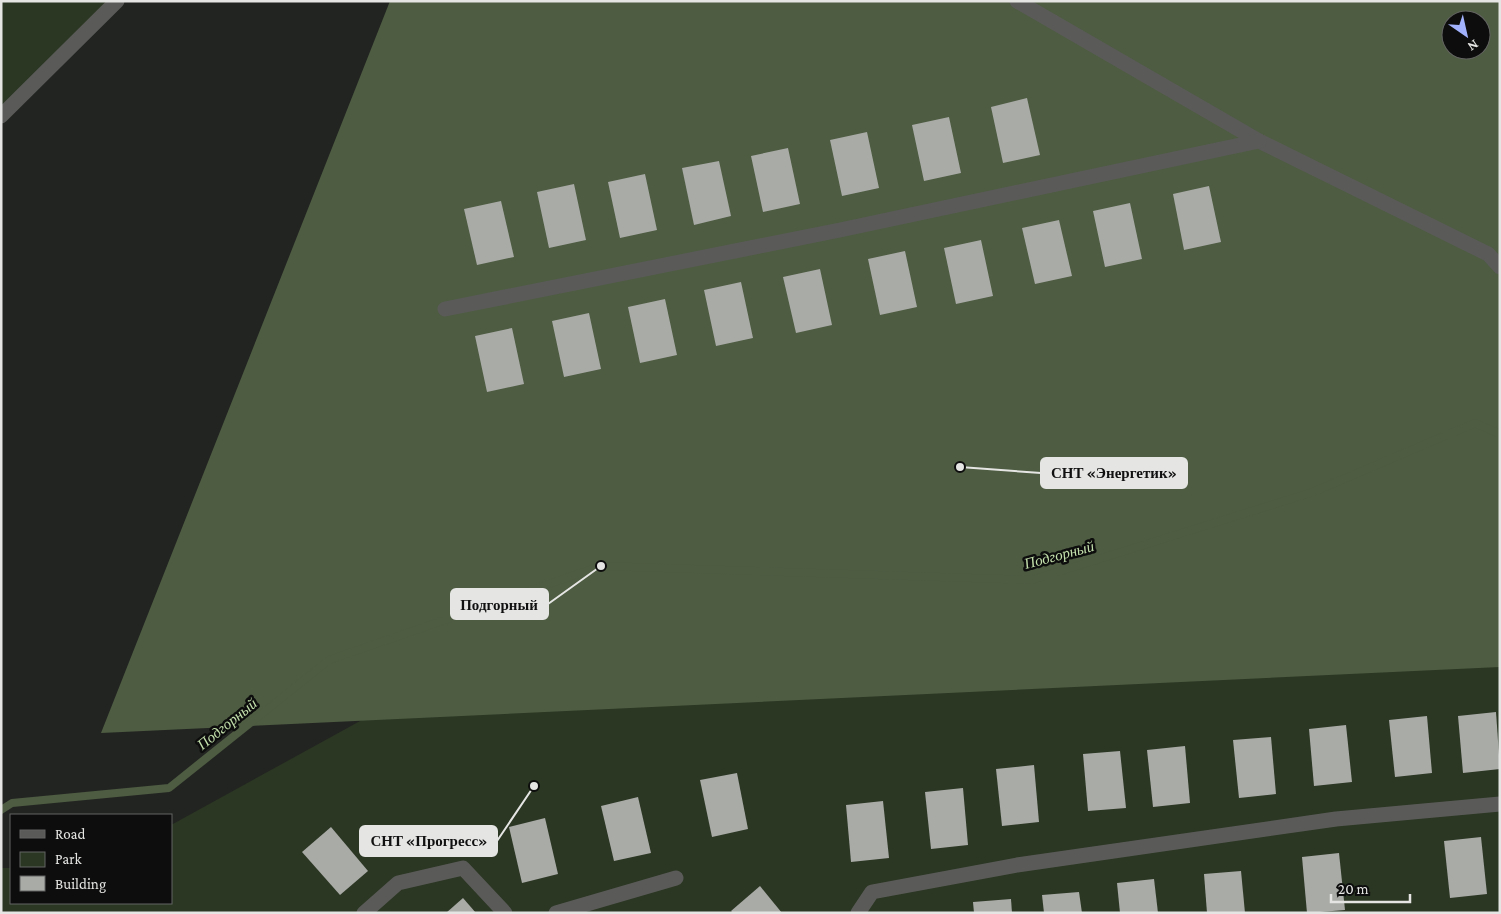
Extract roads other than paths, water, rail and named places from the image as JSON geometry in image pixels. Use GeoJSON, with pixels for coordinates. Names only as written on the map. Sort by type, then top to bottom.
{"type":"FeatureCollection","features":[{"type":"Feature","properties":{"kind":"street"},"geometry":{"type":"LineString","coordinates":[[1,116],[117,1]]}},
{"type":"Feature","properties":{"kind":"street"},"geometry":{"type":"LineString","coordinates":[[1017,1],[1259,141],[1488,254],[1500,267]]}},
{"type":"Feature","properties":{"kind":"street"},"geometry":{"type":"LineString","coordinates":[[444,309],[840,230],[1259,141]]}},
{"type":"Feature","properties":{"kind":"street"},"geometry":{"type":"LineString","coordinates":[[858,913],[872,892],[1016,865],[1336,819],[1500,804]]}},
{"type":"Feature","properties":{"kind":"street"},"geometry":{"type":"LineString","coordinates":[[364,913],[398,883],[463,868],[505,913]]}},
{"type":"Feature","properties":{"kind":"street"},"geometry":{"type":"LineString","coordinates":[[556,913],[676,878]]}},
{"type":"Feature","properties":{"kind":"waterway","name":"Подгорный"},"geometry":{"type":"LineString","coordinates":[[1,810],[12,803],[169,788],[329,660],[601,566],[1032,580],[1313,492],[1475,423],[1500,434]]}},
{"type":"Feature","properties":{"kind":"place","name":"СНТ «Энергетик»"},"geometry":{"type":"Point","coordinates":[960,467]}},
{"type":"Feature","properties":{"kind":"place","name":"Подгорный"},"geometry":{"type":"Point","coordinates":[601,566]}},
{"type":"Feature","properties":{"kind":"place","name":"СНТ «Прогресс»"},"geometry":{"type":"Point","coordinates":[534,786]}}]}
